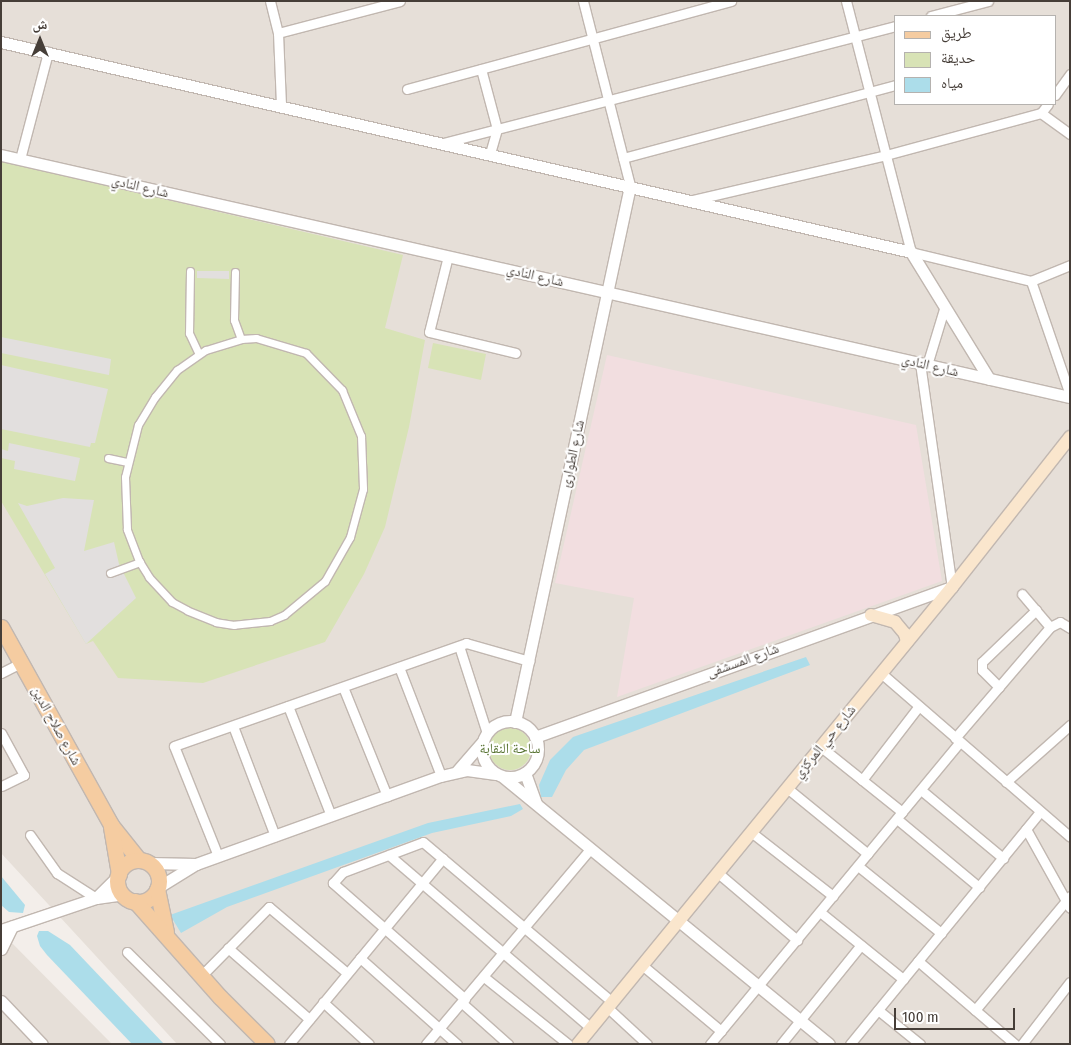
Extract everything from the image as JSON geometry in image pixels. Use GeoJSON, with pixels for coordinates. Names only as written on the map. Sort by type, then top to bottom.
{"type":"FeatureCollection","features":[{"type":"Feature","properties":{"kind":"main road","name":"شارع حي المركزي"},"geometry":{"type":"LineString","coordinates":[[578,1044],[952,587],[1070,437]]}},
{"type":"Feature","properties":{"kind":"main road"},"geometry":{"type":"LineString","coordinates":[[871,616],[895,622],[906,634],[907,642]]}},
{"type":"Feature","properties":{"kind":"main road","name":"شارع صلاح الدين"},"geometry":{"type":"LineString","coordinates":[[1,627],[110,825],[144,862]]}},
{"type":"Feature","properties":{"kind":"main road","name":"شارع صلاح الدين"},"geometry":{"type":"LineString","coordinates":[[110,825],[118,875]]}},
{"type":"Feature","properties":{"kind":"main road"},"geometry":{"type":"LineString","coordinates":[[170,942],[157,889],[158,874],[144,862],[127,863],[118,875],[129,898],[201,976],[267,1044]]}},
{"type":"Feature","properties":{"kind":"main road"},"geometry":{"type":"LineString","coordinates":[[129,898],[149,898],[157,889]]}},
{"type":"Feature","properties":{"kind":"street"},"geometry":{"type":"LineString","coordinates":[[270,1],[278,33],[281,106]]}},
{"type":"Feature","properties":{"kind":"street"},"geometry":{"type":"LineString","coordinates":[[278,33],[400,1]]}},
{"type":"Feature","properties":{"kind":"street"},"geometry":{"type":"LineString","coordinates":[[583,1],[630,186]]}},
{"type":"Feature","properties":{"kind":"street"},"geometry":{"type":"LineString","coordinates":[[407,89],[731,1]]}},
{"type":"Feature","properties":{"kind":"street"},"geometry":{"type":"LineString","coordinates":[[846,1],[911,252],[944,309],[989,379]]}},
{"type":"Feature","properties":{"kind":"street"},"geometry":{"type":"LineString","coordinates":[[935,15],[988,1]]}},
{"type":"Feature","properties":{"kind":"street"},"geometry":{"type":"LineString","coordinates":[[442,143],[894,26]]}},
{"type":"Feature","properties":{"kind":"street"},"geometry":{"type":"LineString","coordinates":[[1,42],[692,200],[1031,281],[1070,265]]}},
{"type":"Feature","properties":{"kind":"street"},"geometry":{"type":"LineString","coordinates":[[20,159],[48,52]]}},
{"type":"Feature","properties":{"kind":"street"},"geometry":{"type":"LineString","coordinates":[[482,69],[497,129],[490,154]]}},
{"type":"Feature","properties":{"kind":"street"},"geometry":{"type":"LineString","coordinates":[[1056,93],[1070,74]]}},
{"type":"Feature","properties":{"kind":"street"},"geometry":{"type":"LineString","coordinates":[[623,158],[894,85]]}},
{"type":"Feature","properties":{"kind":"street"},"geometry":{"type":"LineString","coordinates":[[692,200],[886,155],[1042,113],[1047,105]]}},
{"type":"Feature","properties":{"kind":"street"},"geometry":{"type":"LineString","coordinates":[[1042,113],[1070,134]]}},
{"type":"Feature","properties":{"kind":"street","name":"شارع النادي"},"geometry":{"type":"LineString","coordinates":[[1,155],[1070,396]]}},
{"type":"Feature","properties":{"kind":"street","name":"شارع الطوارئ"},"geometry":{"type":"LineString","coordinates":[[515,722],[630,186]]}},
{"type":"Feature","properties":{"kind":"street"},"geometry":{"type":"LineString","coordinates":[[448,256],[429,332],[516,353]]}},
{"type":"Feature","properties":{"kind":"street"},"geometry":{"type":"LineString","coordinates":[[190,271],[190,333],[199,354]]}},
{"type":"Feature","properties":{"kind":"street"},"geometry":{"type":"LineString","coordinates":[[235,272],[234,320],[241,339]]}},
{"type":"Feature","properties":{"kind":"street"},"geometry":{"type":"LineString","coordinates":[[1031,281],[1070,396]]}},
{"type":"Feature","properties":{"kind":"street"},"geometry":{"type":"LineString","coordinates":[[944,309],[923,364],[952,587]]}},
{"type":"Feature","properties":{"kind":"street"},"geometry":{"type":"LineString","coordinates":[[241,339],[274,342],[306,353],[332,376],[350,404],[361,436],[364,471],[360,505],[344,553],[325,581],[300,604],[270,621],[252,624],[216,622],[187,610],[159,590],[140,562],[127,529],[124,512],[127,462],[138,425],[154,397],[177,370],[199,354],[241,339]]}},
{"type":"Feature","properties":{"kind":"street"},"geometry":{"type":"LineString","coordinates":[[108,458],[127,462]]}},
{"type":"Feature","properties":{"kind":"street"},"geometry":{"type":"LineString","coordinates":[[110,573],[140,562]]}},
{"type":"Feature","properties":{"kind":"street","name":"شارع المسشفى"},"geometry":{"type":"LineString","coordinates":[[536,737],[952,587]]}},
{"type":"Feature","properties":{"kind":"street"},"geometry":{"type":"LineString","coordinates":[[1022,594],[1050,627]]}},
{"type":"Feature","properties":{"kind":"street"},"geometry":{"type":"LineString","coordinates":[[998,687],[982,670],[982,662],[1036,610]]}},
{"type":"Feature","properties":{"kind":"street"},"geometry":{"type":"LineString","coordinates":[[710,1044],[921,790],[998,687],[1050,627],[1060,622],[1070,628]]}},
{"type":"Feature","properties":{"kind":"street"},"geometry":{"type":"LineString","coordinates":[[218,856],[174,746],[466,643],[529,661]]}},
{"type":"Feature","properties":{"kind":"street"},"geometry":{"type":"LineString","coordinates":[[459,646],[485,738],[484,760],[500,776],[829,1044]]}},
{"type":"Feature","properties":{"kind":"street"},"geometry":{"type":"LineString","coordinates":[[1,673],[21,662]]}},
{"type":"Feature","properties":{"kind":"street"},"geometry":{"type":"LineString","coordinates":[[399,667],[441,776]]}},
{"type":"Feature","properties":{"kind":"street"},"geometry":{"type":"LineString","coordinates":[[881,674],[1070,838]]}},
{"type":"Feature","properties":{"kind":"street"},"geometry":{"type":"LineString","coordinates":[[344,686],[387,796]]}},
{"type":"Feature","properties":{"kind":"street"},"geometry":{"type":"LineString","coordinates":[[288,706],[331,816]]}},
{"type":"Feature","properties":{"kind":"street"},"geometry":{"type":"LineString","coordinates":[[862,780],[919,706]]}},
{"type":"Feature","properties":{"kind":"street"},"geometry":{"type":"LineString","coordinates":[[157,889],[196,864],[441,776],[457,771],[500,776],[526,773],[536,761],[536,737],[530,730],[515,722],[499,723],[457,771]]}},
{"type":"Feature","properties":{"kind":"street"},"geometry":{"type":"LineString","coordinates":[[1006,782],[1070,725]]}},
{"type":"Feature","properties":{"kind":"street"},"geometry":{"type":"LineString","coordinates":[[233,726],[275,836]]}},
{"type":"Feature","properties":{"kind":"street"},"geometry":{"type":"LineString","coordinates":[[1,733],[24,775],[1,786]]}},
{"type":"Feature","properties":{"kind":"street"},"geometry":{"type":"LineString","coordinates":[[821,747],[862,780],[979,886]]}},
{"type":"Feature","properties":{"kind":"street"},"geometry":{"type":"LineString","coordinates":[[526,773],[536,805]]}},
{"type":"Feature","properties":{"kind":"street"},"geometry":{"type":"LineString","coordinates":[[787,788],[868,854]]}},
{"type":"Feature","properties":{"kind":"street"},"geometry":{"type":"LineString","coordinates":[[921,790],[1003,858]]}},
{"type":"Feature","properties":{"kind":"street"},"geometry":{"type":"LineString","coordinates":[[850,1044],[1040,812]]}},
{"type":"Feature","properties":{"kind":"street"},"geometry":{"type":"LineString","coordinates":[[974,1010],[1068,901],[1026,829]]}},
{"type":"Feature","properties":{"kind":"street"},"geometry":{"type":"LineString","coordinates":[[751,832],[833,896]]}},
{"type":"Feature","properties":{"kind":"street"},"geometry":{"type":"LineString","coordinates":[[30,835],[57,873],[96,898]]}},
{"type":"Feature","properties":{"kind":"street"},"geometry":{"type":"LineString","coordinates":[[508,1044],[385,928],[333,883],[344,872],[422,842],[525,928],[610,1005],[647,1044]]}},
{"type":"Feature","properties":{"kind":"street"},"geometry":{"type":"LineString","coordinates":[[426,1044],[505,953],[590,849]]}},
{"type":"Feature","properties":{"kind":"street"},"geometry":{"type":"LineString","coordinates":[[389,855],[591,1028]]}},
{"type":"Feature","properties":{"kind":"street"},"geometry":{"type":"LineString","coordinates":[[289,1044],[443,858]]}},
{"type":"Feature","properties":{"kind":"street"},"geometry":{"type":"LineString","coordinates":[[144,862],[196,864]]}},
{"type":"Feature","properties":{"kind":"street"},"geometry":{"type":"LineString","coordinates":[[858,866],[941,933]]}},
{"type":"Feature","properties":{"kind":"street"},"geometry":{"type":"LineString","coordinates":[[718,872],[797,940]]}},
{"type":"Feature","properties":{"kind":"street"},"geometry":{"type":"LineString","coordinates":[[96,898],[118,875]]}},
{"type":"Feature","properties":{"kind":"street"},"geometry":{"type":"LineString","coordinates":[[1,949],[7,928],[96,898],[129,898]]}},
{"type":"Feature","properties":{"kind":"street"},"geometry":{"type":"LineString","coordinates":[[201,976],[268,907],[348,973]]}},
{"type":"Feature","properties":{"kind":"street"},"geometry":{"type":"LineString","coordinates":[[820,912],[903,979]]}},
{"type":"Feature","properties":{"kind":"street"},"geometry":{"type":"LineString","coordinates":[[780,1044],[861,946]]}},
{"type":"Feature","properties":{"kind":"street"},"geometry":{"type":"LineString","coordinates":[[228,948],[309,1019]]}},
{"type":"Feature","properties":{"kind":"street"},"geometry":{"type":"LineString","coordinates":[[127,952],[220,1044]]}},
{"type":"Feature","properties":{"kind":"street"},"geometry":{"type":"LineString","coordinates":[[360,958],[457,1044]]}},
{"type":"Feature","properties":{"kind":"street"},"geometry":{"type":"LineString","coordinates":[[918,961],[1015,1044]]}},
{"type":"Feature","properties":{"kind":"street"},"geometry":{"type":"LineString","coordinates":[[642,965],[721,1031]]}},
{"type":"Feature","properties":{"kind":"street"},"geometry":{"type":"LineString","coordinates":[[484,977],[568,1044]]}},
{"type":"Feature","properties":{"kind":"street"},"geometry":{"type":"LineString","coordinates":[[1022,1044],[1070,982]]}},
{"type":"Feature","properties":{"kind":"street"},"geometry":{"type":"LineString","coordinates":[[1,1001],[42,1044]]}},
{"type":"Feature","properties":{"kind":"street"},"geometry":{"type":"LineString","coordinates":[[324,1002],[369,1044]]}},
{"type":"Feature","properties":{"kind":"street"},"geometry":{"type":"LineString","coordinates":[[878,1010],[920,1044]]}},
{"type":"Feature","properties":{"kind":"shaded area"},"geometry":{"type":"Polygon","coordinates":[[[1,1],[1070,1],[1070,1044],[177,1044],[1,853],[1,1]]]}},
{"type":"Feature","properties":{"kind":"shaded area"},"geometry":{"type":"Polygon","coordinates":[[[197,271],[229,271],[229,279],[197,278],[197,271]]]}},
{"type":"Feature","properties":{"kind":"shaded area"},"geometry":{"type":"Polygon","coordinates":[[[1,337],[111,359],[109,375],[1,353],[1,337]]]}},
{"type":"Feature","properties":{"kind":"shaded area"},"geometry":{"type":"Polygon","coordinates":[[[607,355],[916,425],[942,581],[617,697],[634,598],[555,583],[607,355]]]}},
{"type":"Feature","properties":{"kind":"shaded area"},"geometry":{"type":"Polygon","coordinates":[[[1,365],[108,389],[95,443],[91,443],[90,447],[1,429],[1,365]]]}},
{"type":"Feature","properties":{"kind":"shaded area"},"geometry":{"type":"Polygon","coordinates":[[[9,443],[80,458],[75,481],[14,469],[15,461],[1,458],[1,449],[8,451],[9,443]]]}},
{"type":"Feature","properties":{"kind":"shaded area"},"geometry":{"type":"Polygon","coordinates":[[[63,498],[94,500],[84,551],[114,542],[119,564],[136,598],[86,644],[45,574],[55,568],[18,503],[27,506],[63,498]]]}},
{"type":"Feature","properties":{"kind":"shaded area"},"geometry":{"type":"Polygon","coordinates":[[[1,932],[112,1044],[1,1044],[1,932]]]}},
{"type":"Feature","properties":{"kind":"green space"},"geometry":{"type":"Polygon","coordinates":[[[1,161],[403,255],[385,328],[425,340],[409,427],[385,527],[364,574],[325,642],[203,683],[118,678],[93,641],[86,644],[1,501],[1,161]]]}},
{"type":"Feature","properties":{"kind":"green space"},"geometry":{"type":"Polygon","coordinates":[[[433,343],[486,354],[481,380],[428,368],[433,343]]]}},
{"type":"Feature","properties":{"kind":"green space","name":"ساحة النقابة"},"geometry":{"type":"Polygon","coordinates":[[[514,728],[522,731],[528,737],[531,749],[528,761],[522,767],[506,770],[498,767],[492,761],[489,745],[492,737],[498,731],[514,728]]]}},
{"type":"Feature","properties":{"kind":"water"},"geometry":{"type":"Polygon","coordinates":[[[806,657],[810,665],[584,750],[566,770],[552,797],[541,797],[539,785],[550,760],[573,737],[806,657]]]}},
{"type":"Feature","properties":{"kind":"water"},"geometry":{"type":"Polygon","coordinates":[[[520,804],[523,809],[511,816],[432,833],[227,907],[181,933],[170,915],[428,823],[520,804]]]}},
{"type":"Feature","properties":{"kind":"water"},"geometry":{"type":"Polygon","coordinates":[[[1,876],[25,905],[23,913],[9,912],[1,905],[1,876]]]}},
{"type":"Feature","properties":{"kind":"water"},"geometry":{"type":"Polygon","coordinates":[[[39,931],[48,931],[70,945],[164,1044],[132,1044],[47,955],[40,946],[37,936],[39,931]]]}}]}
